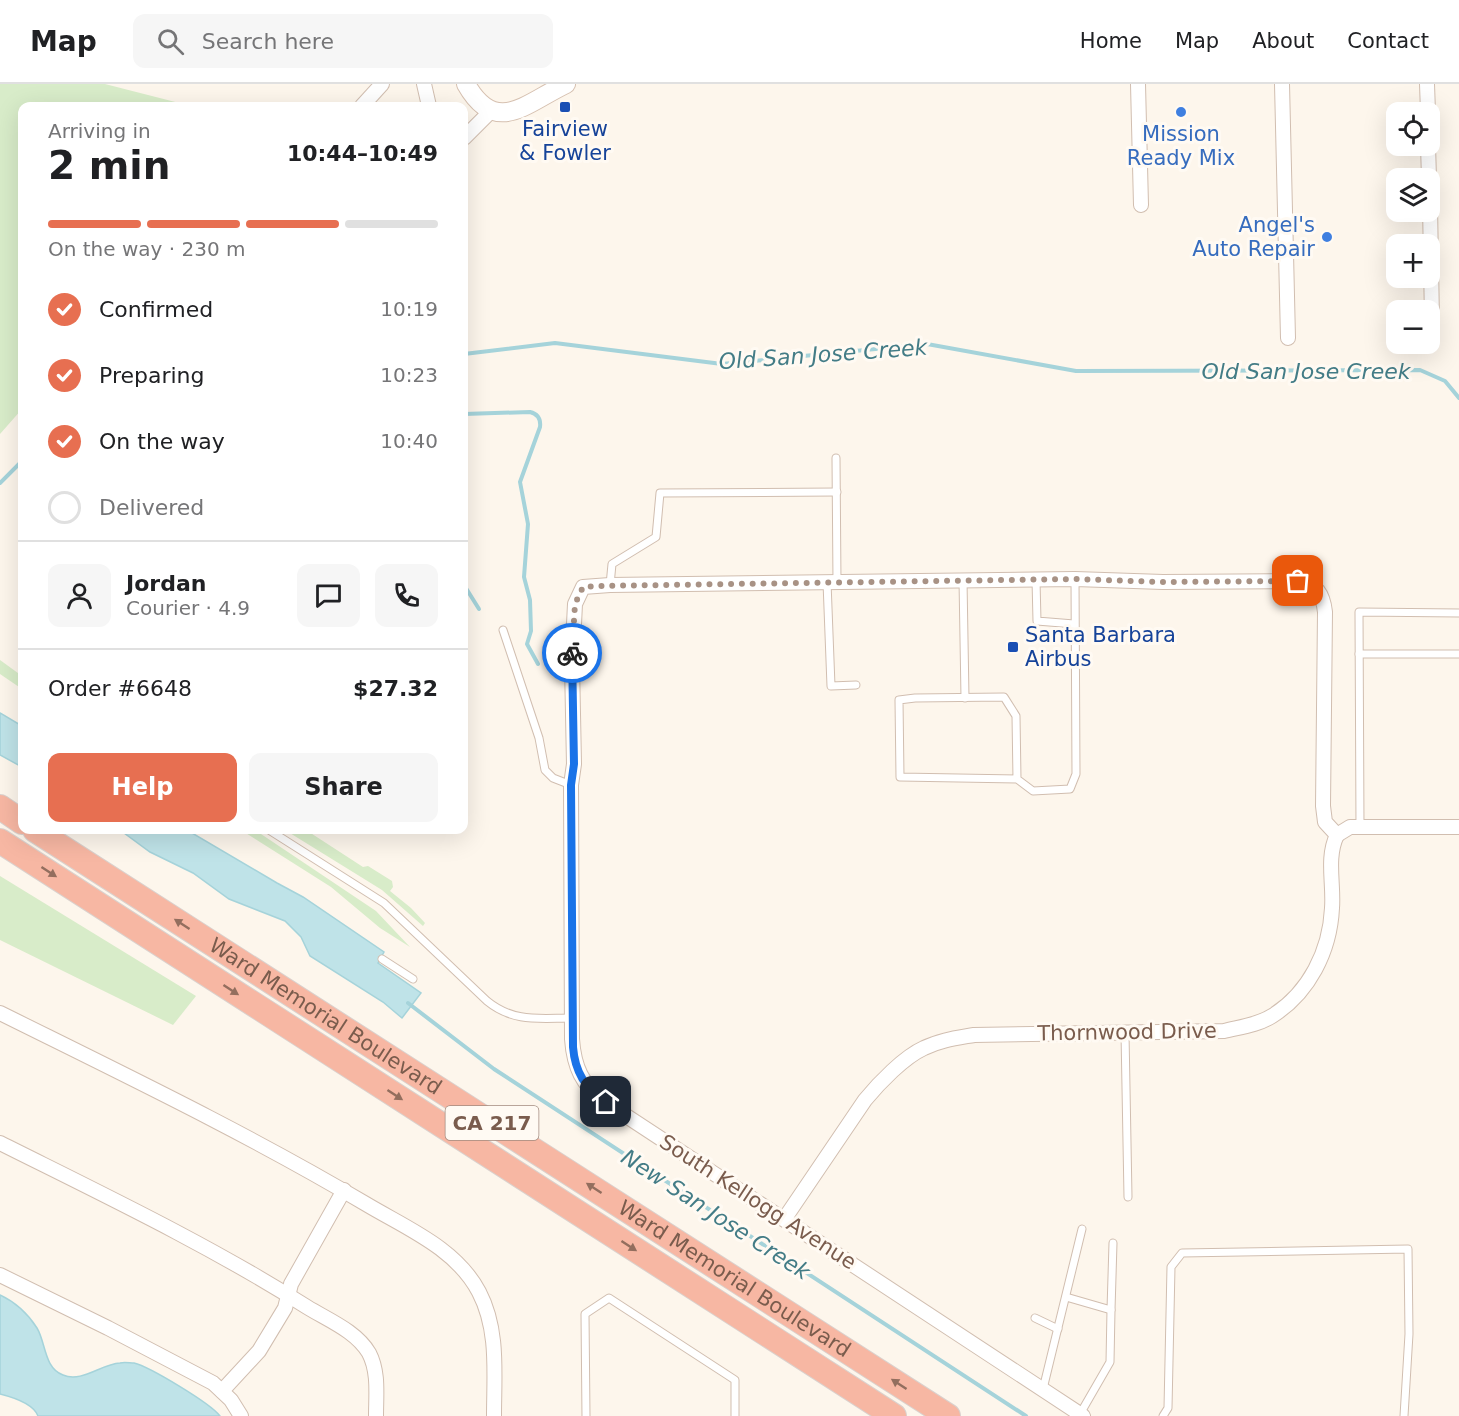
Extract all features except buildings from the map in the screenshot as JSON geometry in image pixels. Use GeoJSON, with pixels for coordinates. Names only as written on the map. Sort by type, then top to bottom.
{"type":"FeatureCollection","features":[{"type":"Feature","properties":{"kind":"highway"},"geometry":{"type":"LineString","coordinates":[[0,807],[18,819]]}},
{"type":"Feature","properties":{"kind":"highway","name":"Ward Memorial Boulevard"},"geometry":{"type":"LineString","coordinates":[[41,834],[948,1416]]}},
{"type":"Feature","properties":{"kind":"highway","name":"Ward Memorial Boulevard"},"geometry":{"type":"LineString","coordinates":[[0,841],[894,1416]]}},
{"type":"Feature","properties":{"kind":"street"},"geometry":{"type":"LineString","coordinates":[[366,102],[382,84]]}},
{"type":"Feature","properties":{"kind":"street"},"geometry":{"type":"LineString","coordinates":[[424,84],[428,102]]}},
{"type":"Feature","properties":{"kind":"street"},"geometry":{"type":"LineString","coordinates":[[466,84],[479,104],[490,111],[512,111],[566,84]]}},
{"type":"Feature","properties":{"kind":"street"},"geometry":{"type":"LineString","coordinates":[[1138,84],[1141,205]]}},
{"type":"Feature","properties":{"kind":"street"},"geometry":{"type":"LineString","coordinates":[[1282,84],[1288,338]]}},
{"type":"Feature","properties":{"kind":"street"},"geometry":{"type":"LineString","coordinates":[[1427,84],[1428,102]]}},
{"type":"Feature","properties":{"kind":"street"},"geometry":{"type":"LineString","coordinates":[[468,134],[490,111]]}},
{"type":"Feature","properties":{"kind":"street"},"geometry":{"type":"LineString","coordinates":[[1430,222],[1432,300]]}},
{"type":"Feature","properties":{"kind":"street"},"geometry":{"type":"LineString","coordinates":[[610,585],[1075,579],[1163,582],[1298,581],[1319,590],[1325,612],[1323,806],[1325,822],[1337,835],[1350,827],[1459,827]]}},
{"type":"Feature","properties":{"kind":"street","name":"South Kellogg Avenue"},"geometry":{"type":"LineString","coordinates":[[610,585],[583,587],[575,604],[572,664],[574,764],[571,785],[572,1018],[575,1062],[581,1078],[597,1096],[1082,1415]]}},
{"type":"Feature","properties":{"kind":"street","name":"Thornwood Drive"},"geometry":{"type":"LineString","coordinates":[[785,1218],[865,1100],[876,1087],[923,1048],[946,1040],[974,1035],[1224,1031],[1256,1024],[1271,1017],[1287,1005],[1302,989],[1316,970],[1324,951],[1332,908],[1331,853],[1337,835]]}},
{"type":"Feature","properties":{"kind":"street"},"geometry":{"type":"LineString","coordinates":[[0,1013],[217,1121],[344,1190],[441,1248],[457,1263],[478,1291],[490,1316],[494,1338],[494,1416]]}},
{"type":"Feature","properties":{"kind":"street"},"geometry":{"type":"LineString","coordinates":[[0,1143],[189,1237],[288,1294],[356,1337],[368,1352],[375,1366],[376,1416]]}},
{"type":"Feature","properties":{"kind":"street"},"geometry":{"type":"LineString","coordinates":[[222,1391],[260,1350],[285,1308],[291,1284],[344,1190]]}},
{"type":"Feature","properties":{"kind":"street"},"geometry":{"type":"LineString","coordinates":[[0,1275],[213,1383],[241,1416]]}},
{"type":"Feature","properties":{"kind":"lane"},"geometry":{"type":"LineString","coordinates":[[836,458],[831,686],[856,685]]}},
{"type":"Feature","properties":{"kind":"lane"},"geometry":{"type":"LineString","coordinates":[[610,585],[612,564],[656,537],[660,493],[837,492]]}},
{"type":"Feature","properties":{"kind":"lane"},"geometry":{"type":"LineString","coordinates":[[1017,779],[1016,716],[1004,697],[899,700],[900,777],[1017,779],[1033,791],[1070,789],[1076,774],[1075,579]]}},
{"type":"Feature","properties":{"kind":"lane"},"geometry":{"type":"LineString","coordinates":[[963,580],[965,698]]}},
{"type":"Feature","properties":{"kind":"lane"},"geometry":{"type":"LineString","coordinates":[[1036,580],[1037,621],[1074,624]]}},
{"type":"Feature","properties":{"kind":"lane"},"geometry":{"type":"LineString","coordinates":[[1360,828],[1359,612],[1459,613]]}},
{"type":"Feature","properties":{"kind":"lane"},"geometry":{"type":"LineString","coordinates":[[503,630],[539,738],[545,770],[553,778],[571,785]]}},
{"type":"Feature","properties":{"kind":"lane"},"geometry":{"type":"LineString","coordinates":[[1359,654],[1459,654]]}},
{"type":"Feature","properties":{"kind":"lane"},"geometry":{"type":"LineString","coordinates":[[275,834],[384,903],[501,1011],[520,1017],[572,1018]]}},
{"type":"Feature","properties":{"kind":"lane"},"geometry":{"type":"LineString","coordinates":[[382,959],[413,979]]}},
{"type":"Feature","properties":{"kind":"lane"},"geometry":{"type":"LineString","coordinates":[[1125,1034],[1128,1197]]}},
{"type":"Feature","properties":{"kind":"lane"},"geometry":{"type":"LineString","coordinates":[[1043,1389],[1082,1229]]}},
{"type":"Feature","properties":{"kind":"lane"},"geometry":{"type":"LineString","coordinates":[[1082,1415],[1110,1362],[1113,1243]]}},
{"type":"Feature","properties":{"kind":"lane"},"geometry":{"type":"LineString","coordinates":[[1163,1416],[1168,1408],[1170,1266],[1182,1252],[1408,1249],[1409,1334],[1404,1416]]}},
{"type":"Feature","properties":{"kind":"lane"},"geometry":{"type":"LineString","coordinates":[[1066,1297],[1111,1310]]}},
{"type":"Feature","properties":{"kind":"lane"},"geometry":{"type":"LineString","coordinates":[[586,1416],[585,1314],[609,1298],[735,1380],[735,1416]]}},
{"type":"Feature","properties":{"kind":"lane"},"geometry":{"type":"LineString","coordinates":[[1035,1318],[1058,1329]]}},
{"type":"Feature","properties":{"kind":"green space"},"geometry":{"type":"Polygon","coordinates":[[[0,84],[105,84],[175,102],[18,102],[18,414],[0,434],[0,84]]]}},
{"type":"Feature","properties":{"kind":"green space"},"geometry":{"type":"Polygon","coordinates":[[[0,660],[18,673],[18,686],[0,674],[0,660]]]}},
{"type":"Feature","properties":{"kind":"green space"},"geometry":{"type":"Polygon","coordinates":[[[247,834],[261,834],[376,911],[410,947],[380,928],[331,887],[247,834]]]}},
{"type":"Feature","properties":{"kind":"green space"},"geometry":{"type":"Polygon","coordinates":[[[291,834],[312,834],[363,867],[368,866],[392,881],[393,887],[390,891],[411,908],[425,923],[423,926],[382,890],[291,834]]]}},
{"type":"Feature","properties":{"kind":"green space"},"geometry":{"type":"Polygon","coordinates":[[[0,876],[196,996],[173,1025],[0,940],[0,876]]]}},
{"type":"Feature","properties":{"kind":"water"},"geometry":{"type":"Polygon","coordinates":[[[0,713],[18,724],[18,765],[0,755],[0,713]]]}},
{"type":"Feature","properties":{"kind":"water"},"geometry":{"type":"Polygon","coordinates":[[[125,834],[194,834],[303,897],[384,952],[378,963],[421,993],[402,1018],[383,1002],[310,956],[301,937],[285,921],[229,899],[193,873],[150,852],[125,834]]]}},
{"type":"Feature","properties":{"kind":"water"},"geometry":{"type":"Polygon","coordinates":[[[0,1295],[25,1313],[37,1328],[49,1361],[57,1372],[77,1377],[113,1364],[134,1363],[179,1386],[220,1416],[38,1416],[27,1404],[0,1394],[0,1295]]]}},
{"type":"Feature","properties":{"kind":"waterway","name":"Old San Jose Creek"},"geometry":{"type":"LineString","coordinates":[[468,354],[555,343],[722,364],[927,344],[1076,371],[1420,370],[1445,381],[1459,398]]}},
{"type":"Feature","properties":{"kind":"waterway"},"geometry":{"type":"LineString","coordinates":[[468,414],[530,412],[539,419],[540,427],[520,482],[528,524],[524,577],[530,600],[531,631],[527,644],[538,664]]}},
{"type":"Feature","properties":{"kind":"waterway","name":"Old San Jose Creek"},"geometry":{"type":"LineString","coordinates":[[0,483],[18,465]]}},
{"type":"Feature","properties":{"kind":"waterway"},"geometry":{"type":"LineString","coordinates":[[468,591],[479,609]]}},
{"type":"Feature","properties":{"kind":"waterway","name":"New San Jose Creek"},"geometry":{"type":"LineString","coordinates":[[408,1003],[494,1069],[1026,1416]]}},
{"type":"Feature","properties":{"kind":"way so far"},"geometry":{"type":"LineString","coordinates":[[572,653],[575,604],[583,587],[1075,579],[1163,582],[1298,581]]}},
{"type":"Feature","properties":{"kind":"place","name":"Fairview & Fowler"},"geometry":{"type":"Point","coordinates":[565,107]}},
{"type":"Feature","properties":{"kind":"place","name":"Mission Ready Mix"},"geometry":{"type":"Point","coordinates":[1181,112]}},
{"type":"Feature","properties":{"kind":"place","name":"Angel's Auto Repair"},"geometry":{"type":"Point","coordinates":[1327,237]}},
{"type":"Feature","properties":{"kind":"place","name":"Santa Barbara Airbus"},"geometry":{"type":"Point","coordinates":[1013,647]}},
{"type":"Feature","properties":{"kind":"route"},"geometry":{"type":"LineString","coordinates":[[572,653],[573,1047],[575,1062],[581,1078],[597,1096],[606,1102]]}}]}
